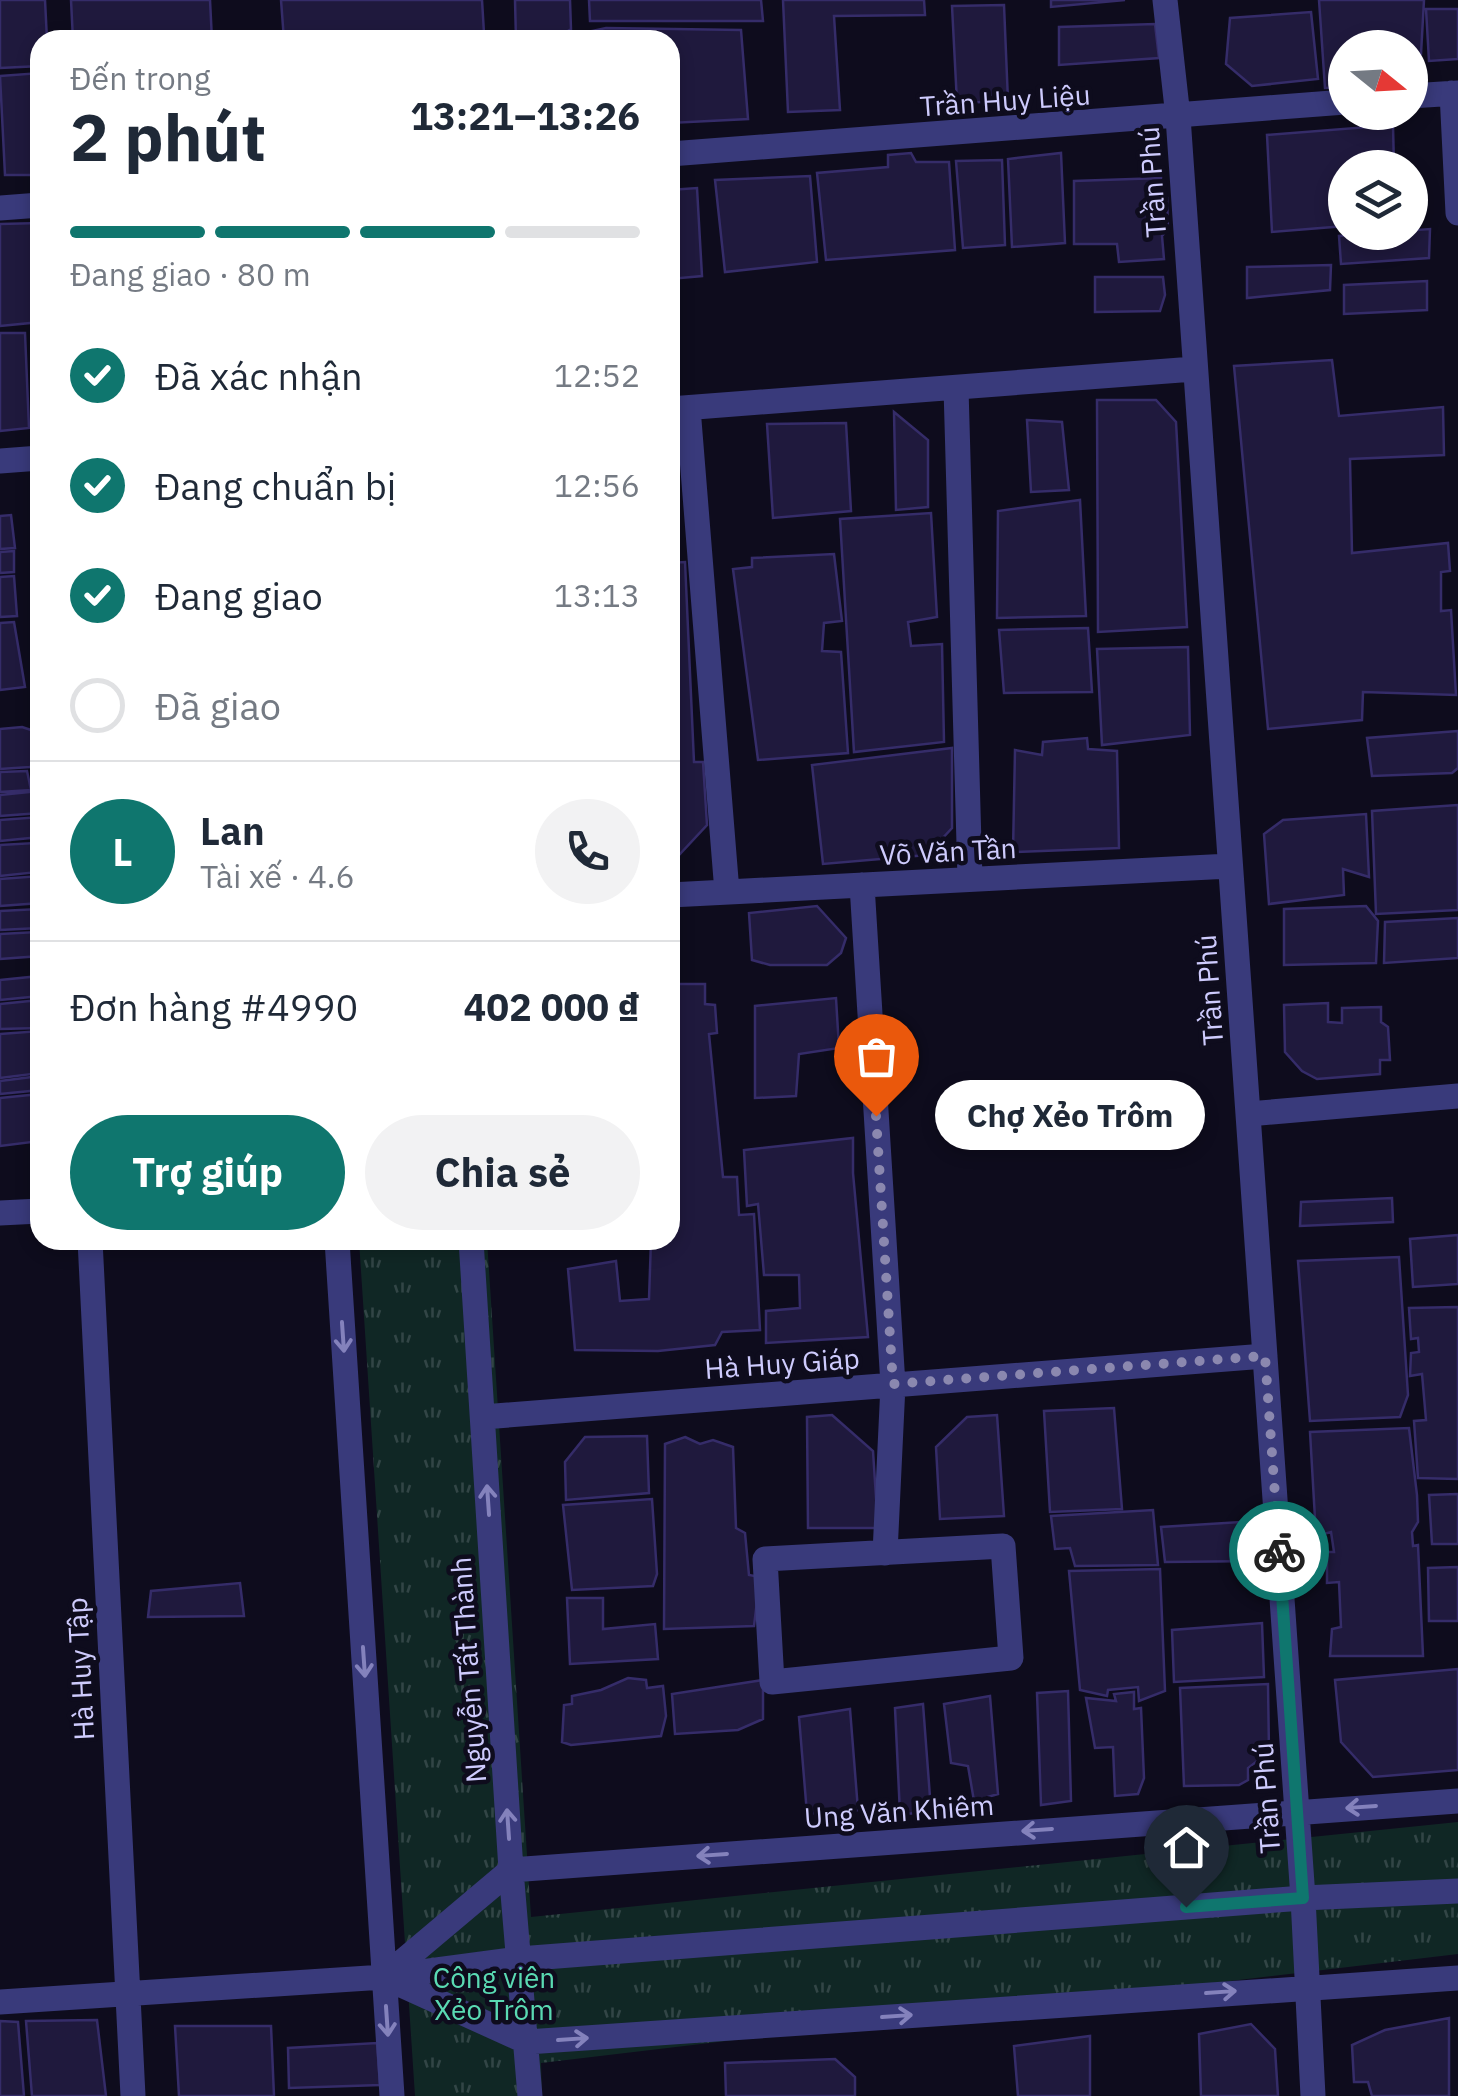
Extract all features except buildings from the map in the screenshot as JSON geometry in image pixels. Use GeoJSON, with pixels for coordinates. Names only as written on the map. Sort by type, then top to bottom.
{"type":"FeatureCollection","features":[{"type":"Feature","properties":{"kind":"street","name":"Trần Phú"},"geometry":{"type":"LineString","coordinates":[[1165,0],[1178,118],[1303,1898],[1313,2096]]}},
{"type":"Feature","properties":{"kind":"street"},"geometry":{"type":"LineString","coordinates":[[1428,94],[1455,92],[1458,213]]}},
{"type":"Feature","properties":{"kind":"street","name":"Trần Huy Liệu"},"geometry":{"type":"LineString","coordinates":[[680,153],[1328,104]]}},
{"type":"Feature","properties":{"kind":"street"},"geometry":{"type":"LineString","coordinates":[[0,208],[30,206]]}},
{"type":"Feature","properties":{"kind":"street"},"geometry":{"type":"LineString","coordinates":[[680,408],[1194,369]]}},
{"type":"Feature","properties":{"kind":"street"},"geometry":{"type":"LineString","coordinates":[[956,388],[970,879]]}},
{"type":"Feature","properties":{"kind":"street"},"geometry":{"type":"LineString","coordinates":[[680,418],[727,892]]}},
{"type":"Feature","properties":{"kind":"street"},"geometry":{"type":"LineString","coordinates":[[0,461],[30,461]]}},
{"type":"Feature","properties":{"kind":"street","name":"Võ Văn Tần"},"geometry":{"type":"LineString","coordinates":[[680,895],[1230,866]]}},
{"type":"Feature","properties":{"kind":"street"},"geometry":{"type":"LineString","coordinates":[[862,886],[893,1384],[885,1554]]}},
{"type":"Feature","properties":{"kind":"street"},"geometry":{"type":"LineString","coordinates":[[1248,1114],[1458,1096]]}},
{"type":"Feature","properties":{"kind":"street"},"geometry":{"type":"LineString","coordinates":[[0,1213],[30,1212]]}},
{"type":"Feature","properties":{"kind":"street","name":"Hà Huy Tập"},"geometry":{"type":"LineString","coordinates":[[90,1250],[133,2096]]}},
{"type":"Feature","properties":{"kind":"street"},"geometry":{"type":"LineString","coordinates":[[338,1250],[392,2096]]}},
{"type":"Feature","properties":{"kind":"street","name":"Nguyễn Tất Thành"},"geometry":{"type":"LineString","coordinates":[[472,1250],[511,1870],[530,2096]]}},
{"type":"Feature","properties":{"kind":"street","name":"Hà Huy Giáp"},"geometry":{"type":"LineString","coordinates":[[482,1416],[1265,1356]]}},
{"type":"Feature","properties":{"kind":"street"},"geometry":{"type":"LineString","coordinates":[[1002,1546],[1011,1658],[772,1682],[765,1559],[885,1554],[1002,1546]]}},
{"type":"Feature","properties":{"kind":"street","name":"Ung Văn Khiêm"},"geometry":{"type":"LineString","coordinates":[[511,1870],[1458,1801]]}},
{"type":"Feature","properties":{"kind":"street"},"geometry":{"type":"LineString","coordinates":[[384,1977],[511,1870]]}},
{"type":"Feature","properties":{"kind":"street"},"geometry":{"type":"LineString","coordinates":[[0,2002],[384,1977],[519,1959],[1303,1898],[1458,1890]]}},
{"type":"Feature","properties":{"kind":"street"},"geometry":{"type":"LineString","coordinates":[[384,1977],[527,2042],[1458,1978]]}},
{"type":"Feature","properties":{"kind":"green space","name":"Công viên Xẻo Trôm"},"geometry":{"type":"Polygon","coordinates":[[[360,1250],[488,1250],[531,1917],[1458,1822],[1458,1954],[541,2063],[542,2096],[415,2096],[360,1250]]]}},
{"type":"Feature","properties":{"kind":"way so far"},"geometry":{"type":"LineString","coordinates":[[876,1116],[893,1384],[1265,1356],[1279,1551]]}},
{"type":"Feature","properties":{"kind":"place","name":"Chợ Xẻo Trôm"},"geometry":{"type":"Point","coordinates":[876,1116]}},
{"type":"Feature","properties":{"kind":"route"},"geometry":{"type":"LineString","coordinates":[[1186,1907],[1303,1898],[1279,1551]]}}]}
